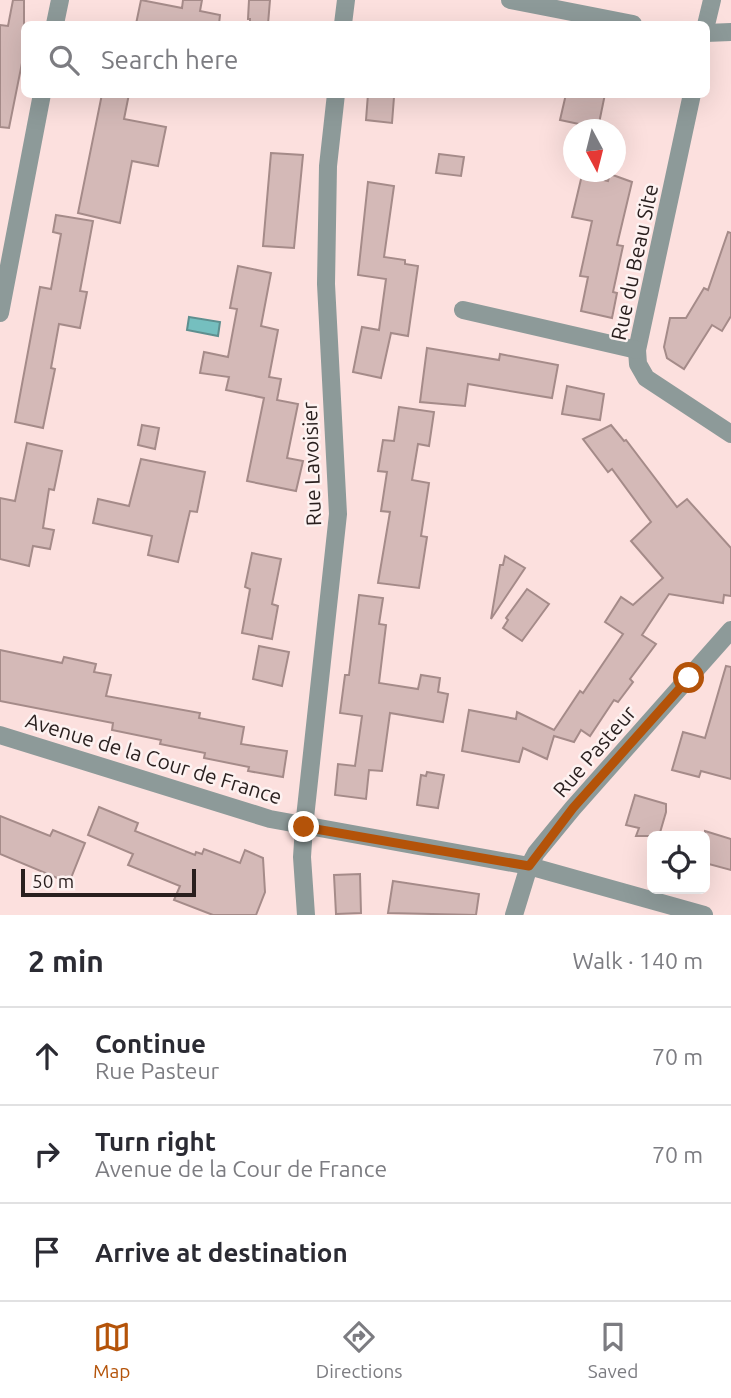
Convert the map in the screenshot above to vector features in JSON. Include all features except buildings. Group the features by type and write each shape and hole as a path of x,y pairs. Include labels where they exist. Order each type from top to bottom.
{"street":[{"path":"56,21 60,0"},
{"path":"343,21 346,0"},
{"path":"510,0 618,21"},
{"path":"707,21 712,0"},
{"path":"710,33 731,32"},
{"path":"0,313 41,98"},
{"name":"Rue Lavoisier","path":"306,915 302,857 304,827 338,514 326,284 328,166 336,98"},
{"name":"Rue du Beau Site","path":"691,98 637,350 638,364 646,378 731,434"},
{"path":"463,310 637,350"},
{"name":"Rue Pasteur","path":"513,915 529,866 573,808 731,630"},
{"name":"Avenue de la Cour de France","path":"0,735 270,819 529,866 704,915"}],"water":[{"path":"189,317 220,322 218,336 187,330"}],"route":[{"path":"304,827 529,866 536,853 573,808 689,678"}]}
